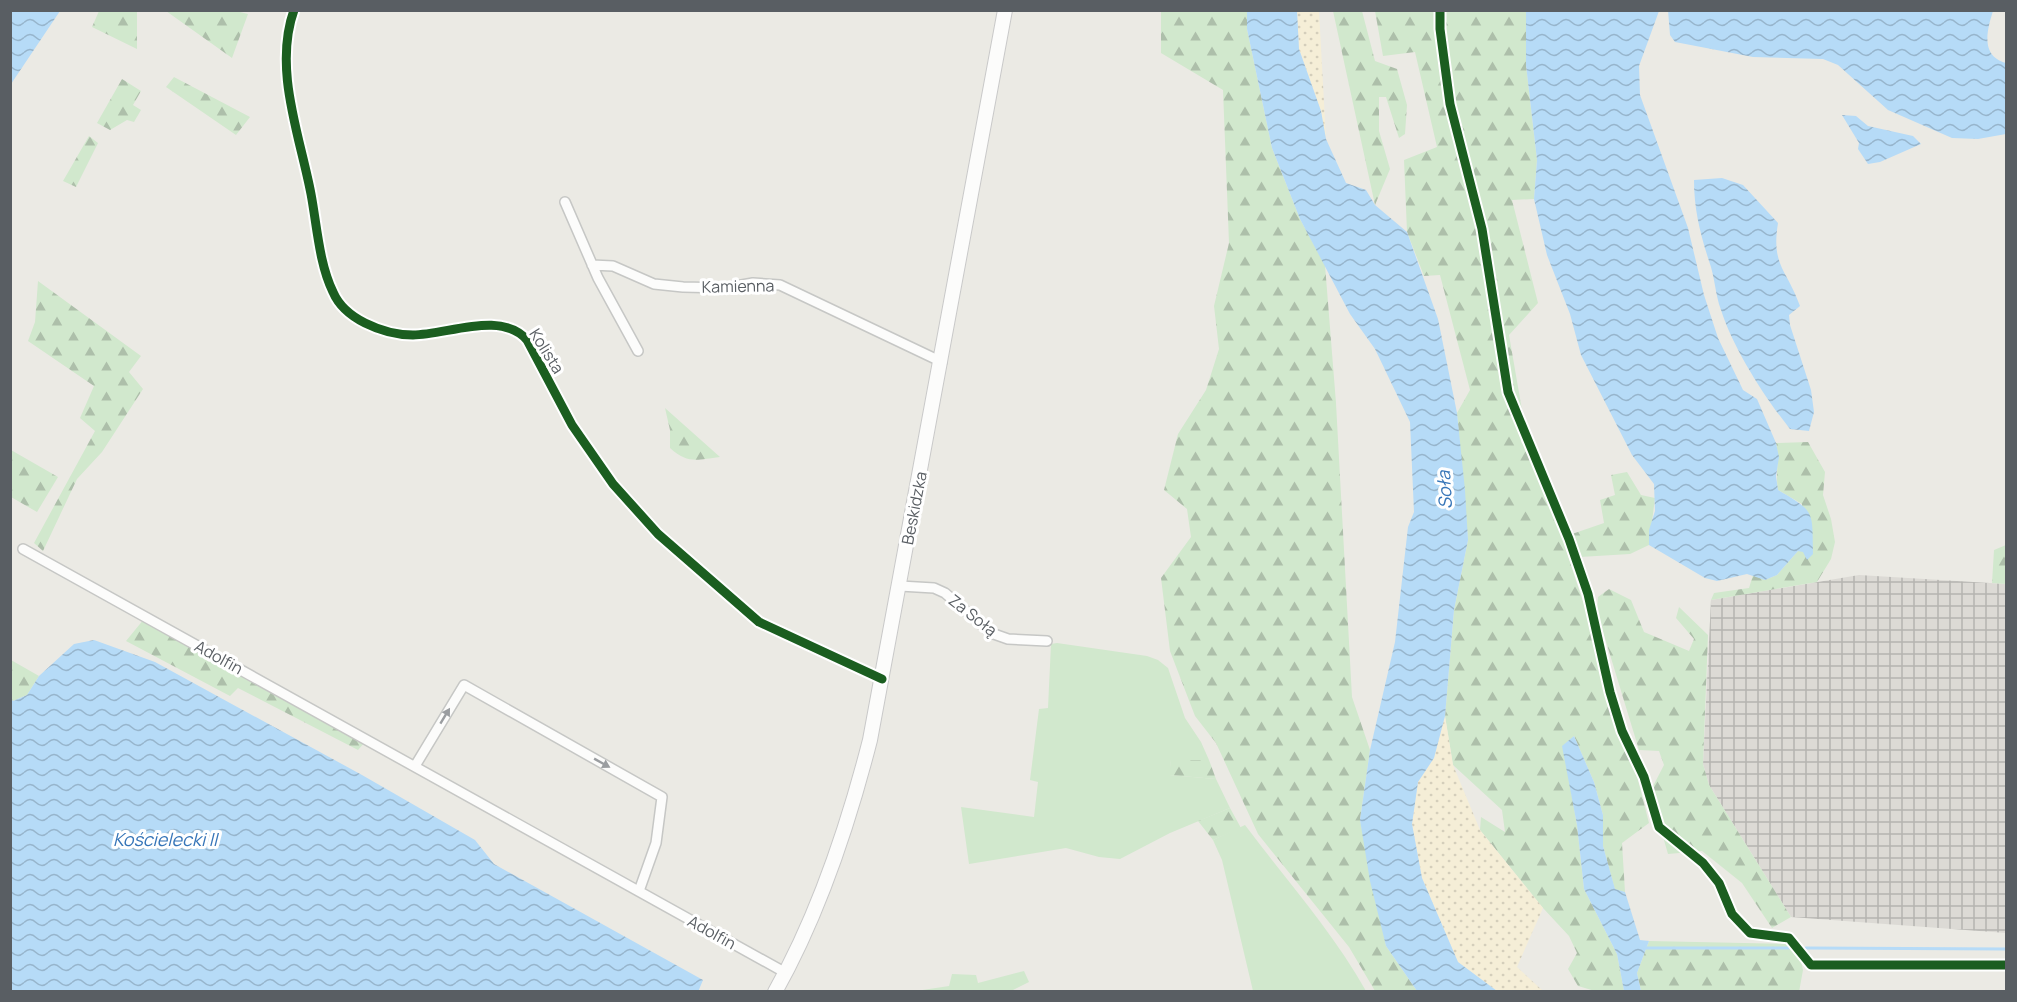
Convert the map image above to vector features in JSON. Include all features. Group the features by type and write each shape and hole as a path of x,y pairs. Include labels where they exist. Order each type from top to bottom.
{"main road":[{"name":"Beskidzka","path":"775,992 786,973 820,894 853,800 870,740 942,362 1005,10"}],"street":[{"name":"Kolista","path":"294,10 286,46 288,83 325,269 339,303 366,323 398,334 421,335 492,326 517,330 526,340 573,425 613,484 658,534 759,622 882,679"},
{"path":"565,202 592,265 638,351"},
{"name":"Kamienna","path":"592,265 614,267 654,284 682,287 724,288 753,283 780,285 942,362"},
{"name":"Adolfin","path":"23,549 786,973"},
{"name":"Za Sołą","path":"900,586 934,588 945,593 991,633 1008,639 1047,640"},
{"path":"414,766 464,685 662,797 656,843 639,891"}],"shaded area":[{"path":"1859,575 2006,584 2006,933 1791,917 1709,785 1703,764 1711,600"}],"green space":[{"path":"99,11 137,11 137,49 92,27"},
{"path":"166,11 236,11 248,14 232,58"},
{"path":"1161,11 1247,11 1247,29 1272,148 1300,219 1325,265 1336,403 1352,697 1370,750 1360,820 1386,946 1417,991 1375,991 1349,947 1258,834 1216,743 1195,716 1170,651 1161,578 1191,537 1187,509 1164,490 1178,434 1206,390 1219,349 1214,306 1229,243 1223,90 1161,53"},
{"path":"1333,11 1362,11 1375,61 1397,69 1407,105 1405,134 1399,138 1386,97 1379,97 1379,131 1390,169 1375,205"},
{"path":"1375,11 1526,11 1526,65 1537,160 1534,199 1512,200 1538,303 1509,335 1522,410 1521,442 1537,462 1625,729 1649,823 1622,843 1625,892 1615,890 1603,846 1603,815 1594,782 1574,736 1563,746 1577,825 1584,889 1617,954 1624,991 1595,991 1578,986 1568,969 1577,953 1569,936 1543,908 1480,830 1481,817 1505,832 1502,810 1453,765 1445,716 1454,610 1468,540 1457,413 1470,390 1440,275 1424,276 1407,232 1404,160 1437,147 1415,52 1383,56"},
{"path":"174,77 250,117 236,135 166,87"},
{"path":"122,79 141,91 133,105 141,110 134,122 127,120 110,130 97,123"},
{"path":"89,136 98,143 76,187 63,181"},
{"path":"38,281 141,356 129,372 143,389 102,452 77,479 43,551 34,543 95,431 80,418 94,386 28,341 35,322"},
{"path":"665,408 720,457 687,459 670,448 670,430"},
{"path":"1808,442 1825,472 1823,495 1831,519 1835,542 1831,559 1817,582 1711,600 1714,593 1749,588 1753,575 1765,580 1777,575 1798,551 1803,551 1802,504 1778,490 1776,443"},
{"path":"11,450 58,477 37,512 11,497"},
{"path":"1627,472 1641,495 1655,498 1649,545 1630,554 1580,557 1572,534 1604,523 1600,500 1615,495 1611,475"},
{"path":"2006,545 2006,584 1992,583 1994,550"},
{"path":"1609,589 1631,600 1644,632 1689,651 1694,639 1676,618 1679,607 1708,635 1703,764 1709,785 1791,917 1772,928 1742,883 1702,851 1668,854 1650,792 1664,765 1659,751 1639,750 1597,612 1598,597"},
{"path":"144,619 365,742 358,750 238,688 230,696 126,641"},
{"path":"1051,644 1147,656 1158,660 1168,668 1185,718 1201,742 1209,760 1171,760 1170,775 1216,779 1230,808 1170,833 1120,859 1099,857 1066,848 969,864 961,807 1034,817 1038,782 1030,780 1039,709 1048,708"},
{"path":"11,660 39,676 27,695 13,701 11,699"},
{"path":"1171,760 1209,760 1216,779 1169,775"},
{"path":"1230,808 1241,828 1213,840 1198,821"},
{"path":"1245,825 1324,927 1366,991 1253,991 1222,860 1213,840"},
{"path":"1649,941 1797,944 1803,970 1799,992 1641,991 1637,973"},
{"path":"1024,971 1029,982 1011,991 916,991 949,986 952,974 976,975 978,983"}],"sand":[{"path":"1297,11 1319,11 1326,139 1321,111 1299,49"},
{"path":"1445,716 1453,765 1480,830 1543,908 1517,967 1543,991 1497,991 1458,962 1422,878 1412,824 1418,782 1434,758"}],"water":[{"path":"1668,10 1993,11 1988,42 1992,55 2006,63 2006,134 1978,139 1952,138 1888,110 1838,65 1823,59 1753,57 1675,42 1670,35"},
{"path":"10,11 60,11 11,84"},
{"name":"Soła","path":"1247,11 1297,11 1299,49 1321,111 1326,139 1346,183 1366,190 1375,205 1407,232 1438,319 1457,413 1468,540 1454,610 1445,716 1434,758 1418,782 1412,824 1422,878 1458,962 1497,991 1417,991 1386,946 1370,881 1360,820 1370,750 1395,642 1408,527 1414,512 1410,422 1375,349 1350,314 1300,219 1272,148 1247,29"},
{"path":"1526,11 1659,11 1639,66 1640,95 1688,228 1704,295 1718,338 1743,390 1757,399 1776,443 1779,457 1776,476 1778,490 1806,509 1812,521 1813,554 1807,560 1803,552 1798,551 1777,575 1765,580 1747,574 1717,581 1705,578 1649,545 1649,530 1655,511 1654,484 1632,455 1581,355 1570,314 1547,255 1534,199 1537,160 1526,65"},
{"path":"1842,115 1856,116 1868,126 1913,136 1921,144 1880,162 1868,164 1858,149 1859,143"},
{"path":"1722,178 1743,185 1778,223 1776,237 1778,258 1800,306 1789,315 1790,325 1811,390 1814,412 1809,431 1790,429 1780,417 1760,388 1726,325 1698,221 1694,180"},
{"name":"Kościelecki II","path":"94,640 155,662 362,775 475,840 494,864 703,980 698,992 11,991 11,699 13,701 27,695 39,676 74,644"},
{"path":"1574,736 1594,782 1603,815 1603,846 1615,889 1625,892 1640,940 1649,941 1637,973 1641,991 1624,991 1617,954 1584,889 1577,825 1562,746"}],"waterway":[{"path":"1645,948 1790,948"},
{"path":"1806,948 2006,949"}],"cycle path":[{"path":"294,10 288,32 286,55 290,102 311,194 324,269 333,292 342,306 365,323 401,334 427,334 488,325 516,331 527,340 572,425 613,484 658,534 759,622 882,679"},
{"path":"1440,10 1440,29 1450,104 1482,229 1508,392 1569,539 1588,594 1610,692 1622,731 1644,777 1659,827 1703,863 1719,883 1732,914 1750,933 1789,938 1811,965 2006,965"}]}
